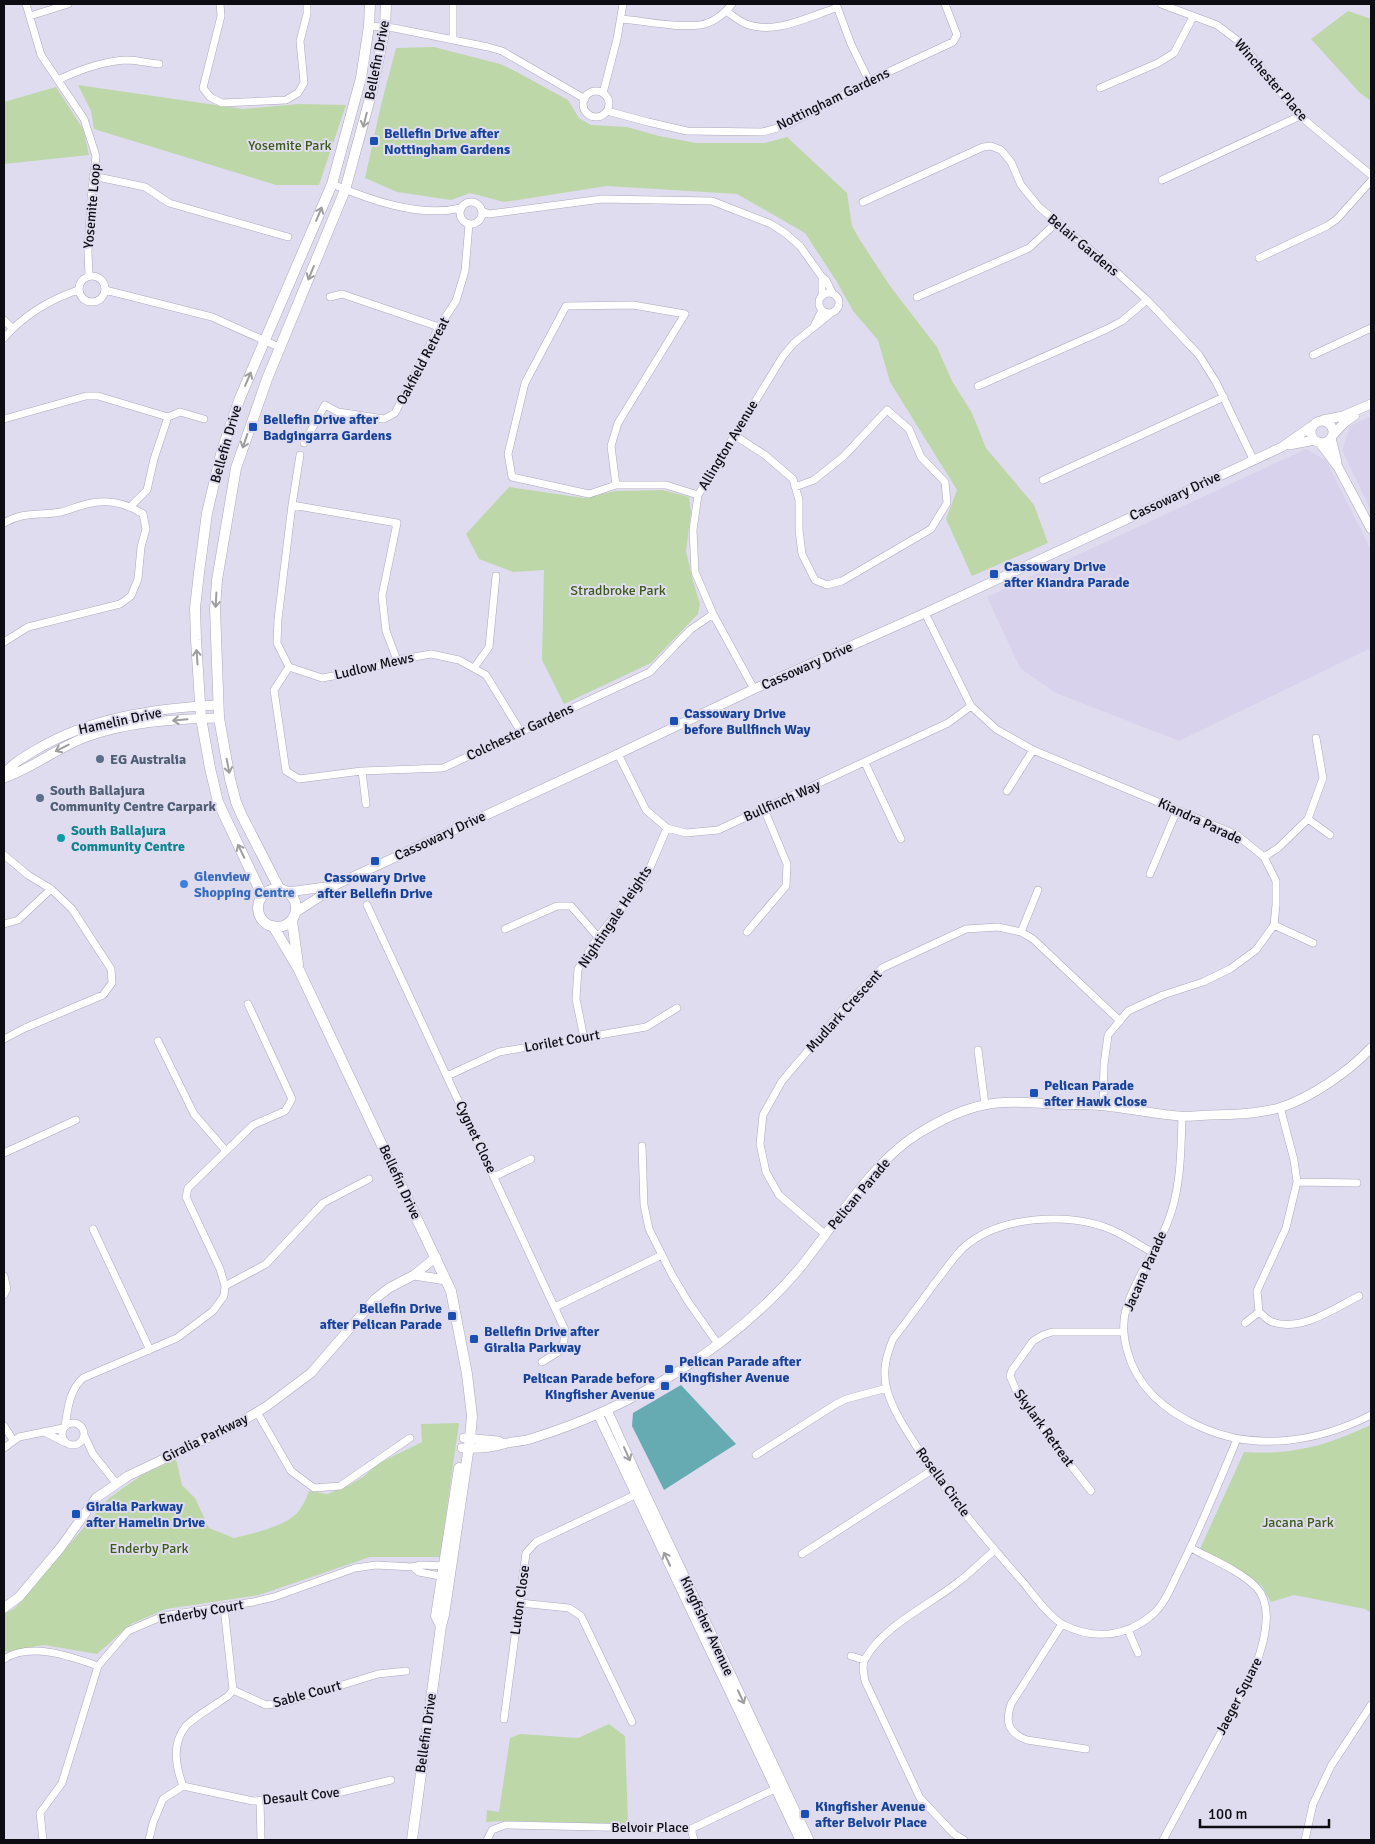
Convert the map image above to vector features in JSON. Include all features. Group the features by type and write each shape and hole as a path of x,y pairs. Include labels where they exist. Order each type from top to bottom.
{"main road":[{"name":"Bellefin Drive","path":"262,895 218,802 211,776 201,718 195,608 207,514 222,450 240,398 332,184 361,78 369,26 370,4"},
{"name":"Bellefin Drive","path":"284,890 236,802 219,718 215,617 216,580 236,468 267,379 345,190 372,92 385,28 386,4"},
{"path":"284,890 295,900 294,916 284,926 268,925 261,919 258,911 258,903 262,895 267,891 284,890"},
{"name":"Bellefin Drive","path":"294,916 299,970"},
{"name":"Bellefin Drive","path":"273,926 299,970 451,1290 468,1374 472,1416 447,1566 441,1626 412,1840"}],"street":[{"name":"Yosemite Loop","path":"26,4 41,55 84,119 96,156 88,251 90,276"},
{"path":"30,16 68,4"},
{"path":"220,4 221,16 203,88 210,97 222,103 286,100 298,93 304,83 300,41 308,4"},
{"path":"453,4 453,40"},
{"path":"603,93 611,67 623,4"},
{"path":"621,19 701,25 713,21 732,4"},
{"name":"Nottingham Gardens","path":"607,111 687,131 762,132 785,126 869,81 953,42 957,35 944,4"},
{"name":"Winchester Place","path":"1161,4 1217,25 1241,43 1300,116 1371,175"},
{"path":"726,11 745,24 763,29 781,26 836,6 869,81"},
{"path":"1100,88 1158,63 1174,53 1194,17"},
{"path":"369,26 488,47 510,55 584,99"},
{"path":"58,80 107,62 129,60 159,64"},
{"path":"592,92 603,93 609,101 607,111 598,117 592,116 584,109 584,99 592,92"},
{"path":"1162,180 1300,116"},
{"name":"Belair Gardens","path":"863,202 969,153 991,146 1001,150 1006,155 1030,198 1056,223 1111,267 1147,300 1199,355 1224,396 1253,459"},
{"path":"93,176 145,187 169,203 288,237"},
{"path":"1258,258 1332,223 1371,180"},
{"path":"332,184 356,195 403,208 448,211 461,208 463,205 471,202 478,204 482,211 489,214 602,199 712,201 771,224 800,246 838,298 839,305 836,311 830,314 822,310 819,301 822,296 822,277"},
{"path":"461,208 460,216 466,223 470,224 474,224 480,219 482,211"},
{"path":"917,296 1029,248 1056,223"},
{"name":"Oakfield Retreat","path":"304,443 325,405 338,412 384,419 395,413 439,327 456,301 465,271 470,224"},
{"path":"4,338 12,328 31,313 50,302 78,290 82,281 90,276 98,278 104,285 105,290 101,298 94,302 89,302 82,298 78,290"},
{"path":"105,290 212,317 281,348"},
{"path":"330,298 342,294 439,327"},
{"path":"822,296 834,294"},
{"path":"978,386 1107,329 1122,321 1147,300"},
{"path":"616,485 611,446 618,423 685,314 633,304 566,306 525,383 508,454 512,477 589,494 616,485 666,485 698,495"},
{"name":"Allington Avenue","path":"814,326 822,310"},
{"name":"Allington Avenue","path":"754,689 713,614 695,572 693,530 698,495 782,356 814,326 830,314"},
{"path":"4,320 12,328"},
{"path":"1313,355 1371,328"},
{"path":"4,419 86,396 98,396 168,417 180,412 204,419"},
{"path":"1043,480 1224,396"},
{"path":"1368,406 1343,416 1317,422 1312,426 1311,434 1338,467 1371,529"},
{"path":"1317,441 1325,442 1344,423 1368,406"},
{"path":"734,435 772,461 793,479 795,487 799,500 799,530 802,554 815,580 827,584 842,581 931,529 947,503 945,482 920,457 909,429 887,410 844,456 814,480 795,487"},
{"path":"131,506 147,490 154,459 168,417"},
{"path":"1323,420 1331,425 1333,430 1332,437 1338,467"},
{"name":"Cassowary Drive","path":"294,916 334,886 754,689 925,613 1282,447 1312,426"},
{"name":"Cassowary Drive","path":"1282,447 1317,441"},
{"path":"289,667 277,643 278,619 300,455"},
{"path":"4,523 26,514 61,512 89,503 109,502 131,506 143,514 146,529 141,547 138,579 131,596 120,604 28,627 4,642"},
{"path":"292,505 397,523 382,596 386,631 397,660"},
{"path":"474,668 488,647 496,576"},
{"name":"Kiandra Parade","path":"925,613 971,706 996,729 1033,750 1237,835 1264,857 1276,881 1274,925"},
{"name":"Colchester Gardens","path":"289,667 274,690 286,771 299,779 362,771 443,768 650,672 690,630 713,614"},
{"name":"Ludlow Mews","path":"289,667 322,678 431,654 459,660 486,675 521,732"},
{"name":"Hamelin Drive","path":"4,776 10,766 26,755 61,735 79,728 142,714 218,705"},
{"name":"Bullfinch Way","path":"667,828 686,833 718,830 948,723 971,706"},
{"name":"Hamelin Drive","path":"4,776 17,774 86,737 121,727 201,718 219,718"},
{"path":"1264,857 1278,848 1308,819 1323,778 1316,738"},
{"path":"1007,791 1033,750"},
{"path":"618,754 646,810 667,828"},
{"path":"865,763 901,839"},
{"path":"362,771 366,804"},
{"path":"748,932 786,886 787,864 764,809"},
{"path":"1150,874 1177,810"},
{"path":"1308,819 1330,835"},
{"name":"Nightingale Heights","path":"584,1038 576,999 578,969 598,937 646,877 667,828"},
{"path":"4,855 28,875 51,889 72,909 111,969 112,983 103,995 25,1028 4,1039"},
{"name":"Cassowary Drive","path":"284,890 301,891 334,886"},
{"path":"4,924 18,920 51,889"},
{"path":"1021,932 1038,890"},
{"name":"Cygnet Close","path":"367,905 565,1330 563,1349 542,1362"},
{"path":"505,929 557,906 571,906 598,937"},
{"path":"1103,1106 1104,1065 1108,1035 1128,1011 1163,995 1203,982 1230,969 1256,950 1274,925 1313,943"},
{"name":"Mudlark Crescent","path":"826,1235 779,1195 766,1172 760,1144 763,1115 782,1081 846,1006 882,968 966,929 998,927 1021,932 1033,939 1120,1021"},
{"path":"65,1443 61,1434 68,1406 73,1391 83,1378 177,1338 213,1311 224,1296 225,1286 220,1269 186,1198 188,1188 253,1125 285,1111 292,1099 248,1004"},
{"name":"Lorilet Court","path":"447,1076 499,1052 646,1027 677,1008"},
{"path":"158,1041 194,1114 226,1151"},
{"name":"Pelican Parade","path":"466,1443 498,1441 504,1444 527,1440 598,1414 678,1371 718,1344 744,1324 770,1300 798,1270 870,1178 895,1151 919,1133 942,1120 984,1105 1013,1103 1103,1106 1182,1116 1236,1115 1280,1108 1331,1082 1371,1048"},
{"path":"978,1050 984,1105"},
{"path":"1280,1108 1294,1160 1297,1182 1286,1228 1257,1291 1259,1312 1270,1321 1290,1325 1314,1319 1359,1296"},
{"name":"Jacana Parade","path":"1182,1116 1178,1183 1167,1224 1127,1307 1123,1332 1131,1364 1139,1380 1149,1393 1187,1421 1208,1430 1237,1438 1264,1441 1300,1439 1332,1432 1371,1416"},
{"path":"4,1153 76,1120"},
{"path":"642,1146 644,1205 649,1229 689,1303 718,1344"},
{"path":"494,1177 532,1159"},
{"path":"225,1286 266,1264 323,1203 369,1179"},
{"path":"1297,1182 1356,1183"},
{"name":"Rosella Circle","path":"1152,1252 1112,1230 1088,1222 1074,1220 1038,1220 1011,1223 986,1232 973,1240 954,1258 893,1339 885,1362 887,1388 892,1406 932,1470 995,1550 1047,1610 1062,1624 1083,1632 1098,1635 1128,1630 1154,1614 1169,1591 1191,1548 1237,1438"},
{"path":"93,1229 150,1350"},
{"path":"555,1307 662,1255"},
{"name":"Giralia Parkway","path":"4,1608 19,1597 61,1547 96,1498 128,1476 239,1423 294,1386 310,1372 375,1299 389,1288 414,1275 436,1257"},
{"path":"414,1275 446,1280"},
{"path":"4,1276 6,1289 4,1295"},
{"path":"1245,1323 1259,1312"},
{"name":"Skylark Retreat","path":"1091,1491 1051,1440 1016,1390 1010,1376 1012,1370 1033,1341 1043,1335 1052,1332 1123,1332"},
{"path":"756,1455 841,1401 887,1388"},
{"path":"68,1406 76,1423 82,1427 93,1454 116,1483"},
{"name":"Kingfisher Avenue","path":"607,1410 640,1493"},
{"path":"257,1412 291,1471 314,1488 340,1486 410,1438"},
{"name":"Kingfisher Avenue","path":"598,1414 640,1493 779,1788 800,1840"},
{"path":"4,1448 13,1440 26,1434 44,1432 64,1427 70,1423 76,1423"},
{"path":"4,1426 13,1440"},
{"path":"44,1432 71,1445 78,1444 84,1435"},
{"path":"78,1444 93,1454"},
{"path":"802,1554 932,1470"},
{"name":"Luton Close","path":"504,1719 526,1553 536,1542 640,1493"},
{"name":"Jaeger Square","path":"1163,1840 1252,1675 1262,1648 1266,1605 1257,1588 1236,1572 1191,1548"},
{"path":"964,1840 954,1834 920,1798 865,1681 864,1660 878,1642 909,1616 956,1584 995,1550"},
{"name":"Enderby Court","path":"43,1840 40,1812 62,1783 98,1666 128,1632 164,1616 274,1597 355,1568 376,1565 447,1566"},
{"name":"Enderby Court","path":"413,1567 419,1572 446,1577"},
{"path":"520,1603 569,1608 581,1616 632,1722"},
{"path":"149,1840 153,1823 163,1799 183,1786 177,1768 176,1745 186,1726 228,1696 233,1690 224,1607"},
{"path":"1062,1624 1011,1704 1008,1713 1009,1724 1012,1731 1018,1737 1027,1740 1086,1749"},
{"path":"1128,1630 1138,1653"},
{"path":"4,1659 20,1651 48,1653 70,1656 98,1666"},
{"path":"851,1656 864,1660"},
{"name":"Sable Court","path":"233,1690 266,1705 284,1703 378,1674 406,1672"},
{"path":"1305,1840 1313,1804 1330,1766 1371,1705"},
{"name":"Desault Cove","path":"183,1786 253,1801 329,1795 391,1780"},
{"name":"Kingfisher Avenue","path":"779,1788 809,1840"},
{"name":"Belvoir Place","path":"487,1840 492,1830 505,1825 691,1829 779,1788"},
{"path":"260,1800 261,1840"},
{"path":"691,1829 694,1840"}],"shaded area":[{"path":"1371,416 1371,511 1342,450 1350,426"},
{"path":"1306,449 1326,460 1371,550 1371,648 1179,741 1056,693 1020,668 987,597"},
{"path":"681,1385 736,1444 664,1490 632,1426 633,1413"}],"green space":[{"path":"1348,11 1371,19 1371,101 1360,93 1311,39"},
{"path":"434,47 500,64 513,70 568,100 579,118 591,125 627,127 659,136 696,143 765,143 787,137 847,193 852,226 860,240 890,286 937,347 952,381 972,413 986,448 1034,505 1048,543 972,576 946,519 957,490 890,382 878,340 853,311 837,282 805,233 737,194 607,186 504,202 470,193 451,200 397,192 365,178 396,48"},
{"name":"Yosemite Park","path":"78,85 243,109 299,104 346,105 319,185 276,185 94,129 91,111"},
{"path":"56,87 83,129 89,155 4,164 4,102"},
{"name":"Stradbroke Park","path":"509,487 584,498 615,491 663,490 689,497 691,512 686,551 700,604 698,614 651,663 564,704 542,660 544,570 513,572 479,559 466,534"},
{"name":"Enderby Park","path":"459,1423 440,1557 370,1557 259,1595 166,1609 131,1624 97,1654 44,1645 4,1652 4,1614 15,1608 109,1498 142,1475 176,1459 182,1485 195,1498 209,1528 234,1538 268,1529 284,1522 297,1513 309,1491 327,1494 348,1486 363,1477 379,1463 422,1442 421,1424"},
{"name":"Jacana Park","path":"1371,1425 1371,1613 1365,1609 1294,1595 1271,1602 1262,1586 1237,1568 1200,1549 1244,1452 1275,1452 1306,1448 1331,1441"},
{"path":"609,1724 625,1736 628,1824 486,1822 487,1810 499,1812 510,1738 520,1734 578,1738"}],"place":[{"name":"Bellefin Drive after Nottingham Gardens","path":"374,141"},
{"name":"Bellefin Drive after Badgingarra Gardens","path":"253,427"},
{"name":"Cassowary Drive after Kiandra Parade","path":"994,574"},
{"name":"Cassowary Drive before Bullfinch Way","path":"674,721"},
{"name":"EG Australia","path":"100,759"},
{"name":"South Ballajura Community Centre Carpark","path":"40,798"},
{"name":"South Ballajura Community Centre","path":"61,838"},
{"name":"Cassowary Drive after Bellefin Drive","path":"375,861"},
{"name":"Glenview Shopping Centre","path":"184,884"},
{"name":"Pelican Parade after Hawk Close","path":"1034,1093"},
{"name":"Bellefin Drive after Pelican Parade","path":"452,1316"},
{"name":"Bellefin Drive after Giralia Parkway","path":"474,1339"},
{"name":"Pelican Parade after Kingfisher Avenue","path":"669,1369"},
{"name":"Pelican Parade before Kingfisher Avenue","path":"665,1386"},
{"name":"Giralia Parkway after Hamelin Drive","path":"76,1514"},
{"name":"Kingfisher Avenue after Belvoir Place","path":"805,1814"}]}
